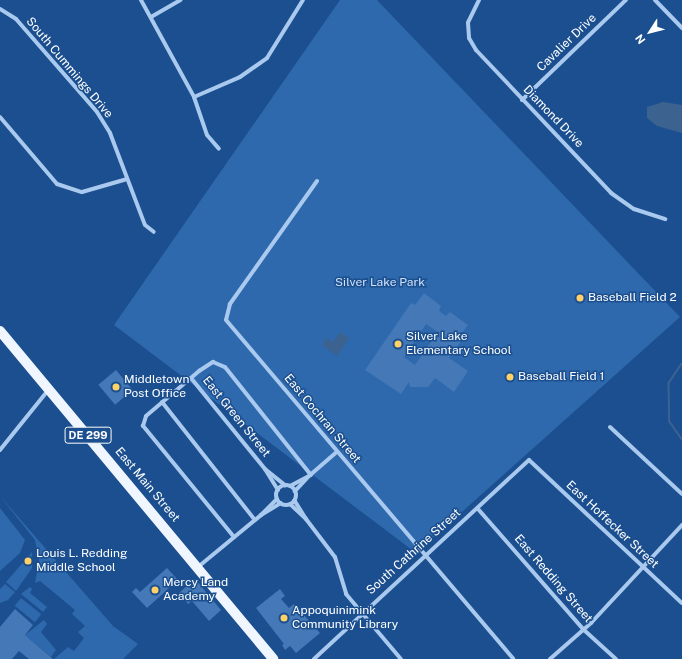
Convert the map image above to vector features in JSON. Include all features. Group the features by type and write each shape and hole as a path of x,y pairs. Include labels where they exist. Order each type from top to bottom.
{"main road":[{"name":"East Main Street","path":"0,331 198,567 273,659"}],"street":[{"path":"141,0 194,97 207,135 219,149"},
{"path":"150,17 181,0"},
{"path":"194,97 240,77 267,58 303,0"},
{"name":"Diamond Drive","path":"479,0 468,23 472,44 522,100 619,199 642,213 665,219"},
{"name":"Cavalier Drive","path":"522,100 626,0"},
{"path":"655,0 682,28"},
{"name":"South Cummings Drive","path":"0,9 16,19 97,112 110,133 145,225 154,232"},
{"path":"0,117 58,184 82,192 127,179"},
{"name":"East Cochran Street","path":"317,181 230,304 225,316 228,324 513,659"},
{"path":"234,538 143,426 146,416 162,402 213,362 225,367 310,475"},
{"name":"East Green Street","path":"191,378 265,469"},
{"path":"0,450 49,389"},
{"path":"162,402 255,520"},
{"path":"610,427 682,494"},
{"path":"290,486 310,475 337,452"},
{"name":"South Cathrine Street","path":"314,659 529,460"},
{"name":"East Hoffecker Street","path":"529,460 682,604"},
{"path":"265,469 295,491"},
{"path":"198,567 261,515 277,499 278,490 265,469"},
{"path":"292,502 295,491 310,479 310,475"},
{"path":"278,490 285,485"},
{"path":"277,499 281,503"},
{"path":"261,515 281,503 292,502"},
{"path":"292,502 332,552 342,588 401,659"},
{"name":"East Redding Street","path":"478,508 584,630 616,659"},
{"path":"550,659 584,630 682,525"}],"green space":[{"name":"Silver Lake Park","path":"340,0 377,0 680,317 416,553 114,325"},
{"path":"0,496 113,626 138,644 123,659 54,659 68,647 74,651 84,638 78,632 85,626 72,614 75,610 40,581 35,583 39,561 35,540"},
{"path":"0,508 25,540 20,553 0,571"},
{"path":"32,552 32,568 16,591 6,582"},
{"path":"5,584 15,592 8,600 0,603 0,589"},
{"path":"30,587 32,589 30,593 47,607 43,612 21,594"},
{"path":"21,598 41,614 35,622 15,606"},
{"path":"44,620 47,624 41,632 56,650 51,657 25,635"}],"shaded area":[{"path":"663,102 682,105 682,133 657,126 647,118 647,107"},
{"path":"340,332 349,338 337,356 322,345 327,338 333,342"}],"building":[{"name":"Silver Lake Elementary School","path":"424,293 441,306 439,311 446,316 450,312 468,325 459,337 462,340 449,358 468,371 454,392 435,378 428,387 410,387 409,382 401,394 365,370 411,303 415,305","holes":["426,324 438,332 415,365 404,357"]},
{"name":"Middletown Post Office","path":"116,370 133,390 115,405 98,385"},
{"name":"Mercy Land Academy","path":"167,568 178,580 147,608 132,592 136,588 140,592"},
{"path":"195,579 221,610 209,621 192,601 188,604 179,593"},
{"name":"Appoquinimink Community Library","path":"280,589 285,596 281,599 289,608 294,604 320,633 296,653 290,646 285,650 282,645 284,644 256,608"},
{"path":"15,609 33,625 25,635 53,659 29,659 19,651 12,659 0,659 0,627"}],"waterway":[{"path":"682,364 669,383 670,422 682,439"}],"place":[{"name":"Baseball Field 2","path":"580,298"},
{"name":"Silver Lake Elementary School","path":"398,344"},
{"name":"Baseball Field 1","path":"510,377"},
{"name":"Middletown Post Office","path":"116,387"},
{"name":"Louis L. Redding Middle School","path":"28,561"},
{"name":"Mercy Land Academy","path":"155,590"},
{"name":"Appoquinimink Community Library","path":"284,618"}]}
